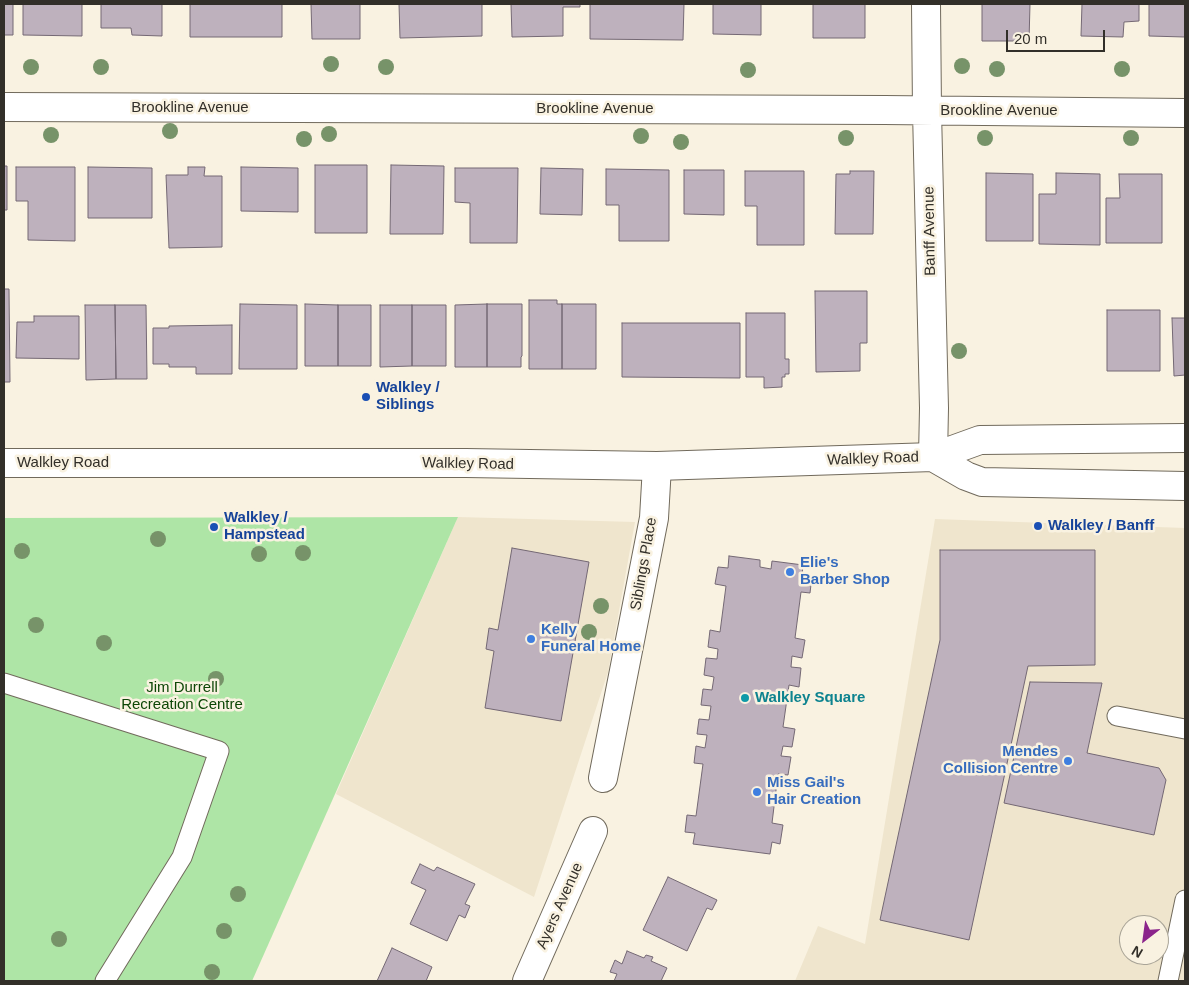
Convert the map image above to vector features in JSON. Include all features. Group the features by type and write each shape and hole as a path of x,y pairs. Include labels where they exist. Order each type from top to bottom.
{"street":[{"name":"Banff Avenue","path":"926,4 934,408 933,457"},
{"name":"Brookline Avenue","path":"4,107 1185,114"},
{"name":"Walkley Road","path":"4,463 466,463 657,466 933,457 980,440 1185,438"},
{"name":"Walkley Road","path":"933,457 966,476 982,482 1185,486"},
{"name":"Siblings Place","path":"603,778 654,518 657,466"},
{"name":"Ayers Avenue","path":"527,981 593,831"}],"lane":[{"path":"4,683 218,751 182,857 105,981"},
{"path":"1117,716 1185,729"},
{"path":"1168,981 1185,900"}],"shaded area":[{"path":"458,517 635,522 608,672 534,897 336,794"},
{"path":"935,519 1185,528 1185,981 795,981 818,926 865,944"}],"green space":[{"name":"Jim Durrell Recreation Centre","path":"458,517 252,981 4,981 4,518"}],"building":[{"path":"4,4 13,4 13,35 4,35"},
{"path":"23,4 82,4 82,36 23,35"},
{"path":"101,4 162,4 162,36 132,35 131,28 101,28"},
{"path":"190,4 282,4 282,37 190,37"},
{"path":"311,4 360,4 360,39 312,39"},
{"path":"399,4 482,4 482,36 400,38"},
{"path":"511,4 580,4 580,7 563,7 563,36 512,37"},
{"path":"590,4 684,4 683,40 590,39"},
{"path":"713,4 761,4 761,35 713,34"},
{"path":"813,4 865,4 865,38 813,38"},
{"path":"982,4 1030,4 1029,41 982,41"},
{"path":"1082,4 1139,4 1139,21 1124,22 1123,37 1081,36"},
{"path":"1149,4 1185,4 1185,37 1149,36"},
{"path":"315,165 367,165 367,233 315,233"},
{"path":"391,165 444,166 443,234 390,234"},
{"path":"4,166 7,166 7,210 4,210"},
{"path":"16,167 75,167 75,241 28,240 28,201 16,201"},
{"path":"88,167 152,168 152,218 88,218"},
{"path":"188,167 205,167 204,176 222,176 222,247 169,248 166,175 188,175"},
{"path":"241,167 298,168 298,212 241,211"},
{"path":"455,168 518,168 517,243 470,243 470,203 455,202"},
{"path":"541,168 583,169 582,215 540,214"},
{"path":"606,169 669,170 669,241 619,241 619,205 606,205"},
{"path":"684,170 724,170 724,215 684,214"},
{"path":"745,171 804,171 804,245 757,245 757,206 745,206"},
{"path":"850,171 874,171 873,234 835,234 836,174 850,174"},
{"path":"986,173 1033,174 1033,241 986,241"},
{"path":"1056,173 1100,174 1100,245 1039,244 1039,194 1056,194"},
{"path":"1119,174 1162,174 1162,243 1106,243 1106,198 1120,198"},
{"path":"4,289 9,289 10,382 4,382"},
{"path":"815,291 867,291 867,343 860,343 860,371 816,372"},
{"path":"529,300 557,300 557,304 562,304 562,369 529,369"},
{"path":"240,304 297,305 297,369 239,369"},
{"path":"305,304 338,305 338,366 305,366"},
{"path":"487,304 522,304 521,367 487,367"},
{"path":"487,304 487,367 455,367 455,305"},
{"path":"562,304 596,304 596,369 562,369"},
{"path":"85,305 115,305 116,379 86,380"},
{"path":"115,305 146,305 147,379 116,379"},
{"path":"338,305 371,305 371,366 338,366"},
{"path":"380,305 412,305 412,366 380,367"},
{"path":"412,305 446,305 446,366 412,366"},
{"path":"1107,310 1160,310 1160,371 1107,371"},
{"path":"746,313 785,313 785,359 789,359 789,374 785,374 785,377 782,377 782,387 764,388 764,377 746,377"},
{"path":"34,316 79,316 79,359 16,358 17,322 34,322"},
{"path":"1172,318 1185,318 1185,375 1174,376"},
{"path":"622,323 740,323 740,378 622,377"},
{"path":"232,325 232,374 196,374 196,367 169,367 169,364 153,364 153,328"},
{"name":"Kelly Funeral Home","path":"512,548 589,562 561,721 485,708 494,651 486,649 489,628 498,630"},
{"path":"940,550 1095,550 1095,665 1028,666 969,940 880,920 940,640"},
{"name":"Walkley Square","path":"729,556 760,560 760,567 771,569 772,561 803,565 802,575 812,576 810,593 801,592 795,638 805,640 802,658 792,656 791,667 801,668 799,687 789,685 783,727 795,729 792,747 783,746 781,756 791,757 788,775 778,774 772,823 783,825 780,844 772,842 770,854 693,844 695,833 685,832 687,815 696,816 703,764 694,763 696,746 705,748 707,735 697,734 699,719 709,720 711,706 701,705 703,689 712,690 714,677 704,675 706,658 717,659 718,649 708,647 710,630 720,632 726,586 715,584 718,567 728,568"},
{"name":"Mendes Collision Centre","path":"1030,682 1102,683 1087,753 1159,768 1166,780 1154,835 1004,803"},
{"path":"420,864 434,871 437,867 475,884 465,904 470,906 465,918 459,915 447,941 410,924 426,890 411,883"},
{"path":"668,877 717,900 712,910 707,908 687,951 643,930"},
{"path":"392,948 432,967 426,981 377,981"},
{"path":"627,951 644,958 646,955 653,957 651,961 667,968 661,981 614,981 617,974 610,972 615,960 622,964"}],"place":[{"name":"Walkley / Siblings","path":"366,397"},
{"name":"Walkley / Banff","path":"1038,526"},
{"name":"Walkley / Hampstead","path":"214,527"},
{"name":"Elie's Barber Shop","path":"790,572"},
{"name":"Kelly Funeral Home","path":"531,639"},
{"name":"Walkley Square","path":"745,698"},
{"name":"Mendes Collision Centre","path":"1068,761"},
{"name":"Miss Gail's Hair Creation","path":"757,792"}]}
